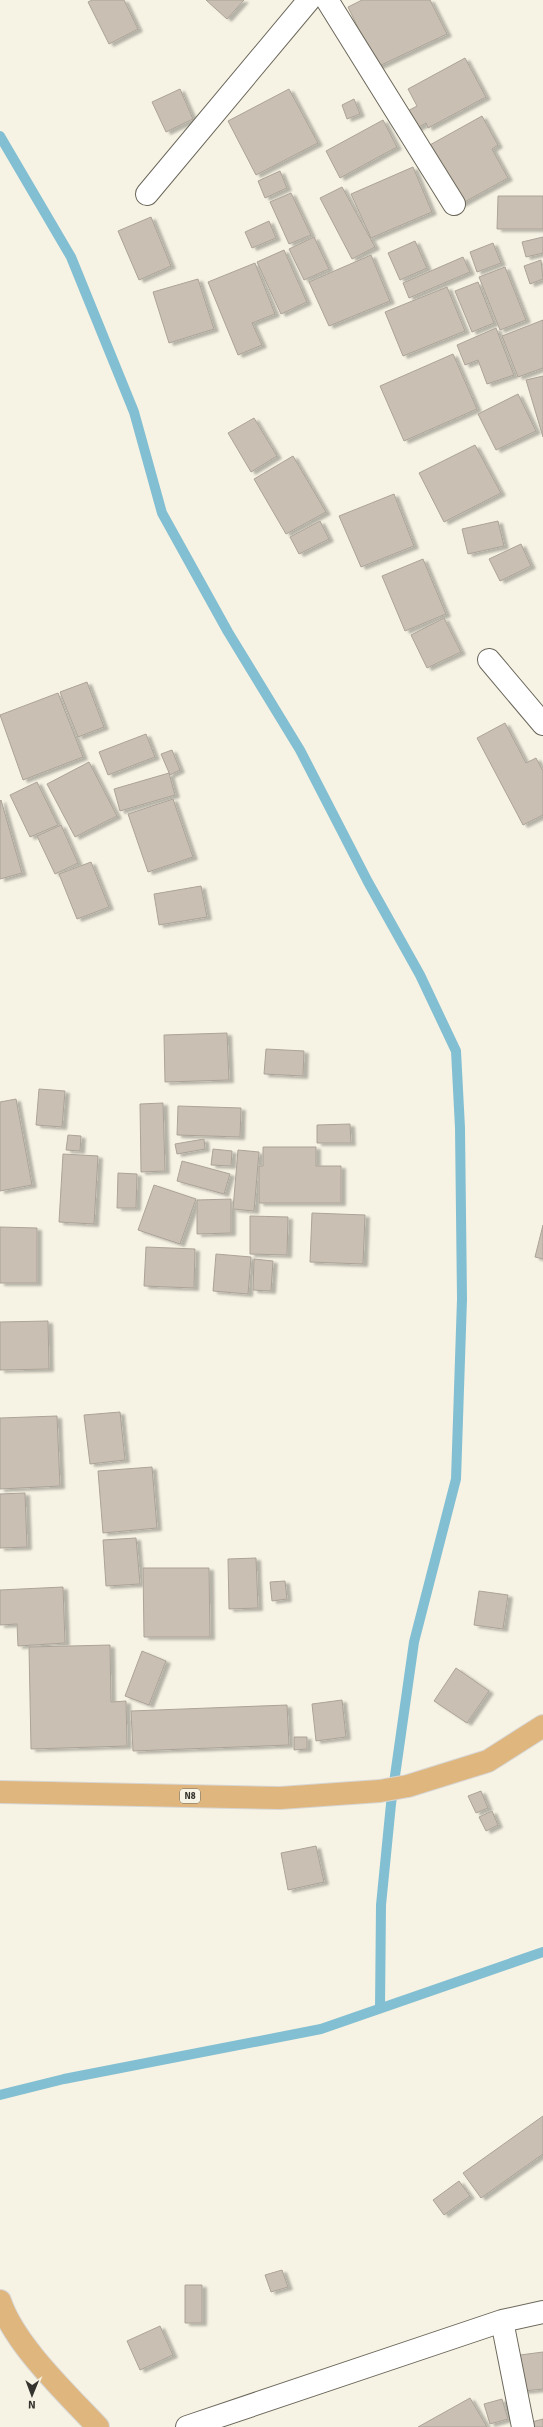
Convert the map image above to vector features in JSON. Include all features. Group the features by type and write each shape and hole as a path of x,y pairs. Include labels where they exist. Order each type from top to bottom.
{"main road":[{"name":"N8","path":"0,1792 280,1798 380,1791 408,1786 488,1760 543,1726"},
{"path":"1,2313 41,2366 98,2427"}],"street":[{"path":"147,194 310,0"},
{"path":"328,0 454,204"},
{"path":"489,660 543,724"},
{"path":"187,2427 502,2321 543,2312"},
{"path":"502,2321 523,2427"}],"building":[{"path":"92,0 124,0 138,29 109,44 88,2"},
{"path":"206,0 244,0 227,19"},
{"path":"362,0 430,0 447,34 377,67 348,7"},
{"path":"465,58 486,97 428,128 426,123 412,131 402,114 417,106 408,89"},
{"path":"180,89 193,119 166,132 152,102"},
{"path":"289,89 318,143 256,175 228,121"},
{"path":"354,99 360,114 347,119 342,105"},
{"path":"482,116 498,145 492,149 508,178 461,204 428,146"},
{"path":"383,120 397,147 340,178 326,151"},
{"path":"413,167 432,212 371,238 351,194"},
{"path":"280,171 287,188 265,198 258,181"},
{"path":"342,187 375,247 352,259 320,198"},
{"path":"291,193 311,235 289,244 270,202"},
{"path":"498,196 543,196 543,229 497,229"},
{"path":"151,217 171,266 139,280 118,231"},
{"path":"269,221 276,238 252,248 245,232"},
{"path":"314,237 329,269 304,280 289,249"},
{"path":"543,237 543,253 526,257 522,242"},
{"path":"415,241 427,268 400,280 388,253"},
{"path":"493,243 501,263 477,272 470,252"},
{"path":"284,250 307,302 281,314 257,262"},
{"path":"371,255 390,301 329,326 309,282"},
{"path":"463,257 470,272 409,298 403,283"},
{"path":"541,260 543,279 530,284 524,266"},
{"path":"255,263 275,314 252,323 262,345 238,355 208,282"},
{"path":"505,267 526,320 500,330 479,277"},
{"path":"198,279 214,329 169,343 153,292"},
{"path":"478,282 494,323 472,332 455,291"},
{"path":"447,287 465,331 403,356 385,312"},
{"path":"543,320 543,368 518,377 502,336"},
{"path":"496,328 514,375 487,384 478,360 465,365 457,345"},
{"path":"453,354 477,409 404,441 380,386"},
{"path":"543,376 543,437 526,380"},
{"path":"518,394 536,431 496,450 478,414"},
{"path":"254,418 277,456 251,472 228,433"},
{"path":"475,445 501,493 444,522 419,473"},
{"path":"293,456 326,512 286,534 254,479"},
{"path":"394,494 414,546 361,567 339,516"},
{"path":"320,521 329,539 299,554 290,537"},
{"path":"498,521 504,546 468,554 462,529"},
{"path":"521,544 531,566 500,581 489,559"},
{"path":"423,559 446,614 405,631 382,576"},
{"path":"444,618 461,652 427,668 411,635"},
{"path":"87,682 104,727 78,737 60,692"},
{"path":"58,693 83,757 23,780 0,715"},
{"path":"505,723 526,763 536,758 543,771 543,815 523,825 477,738"},
{"path":"146,734 155,757 108,775 99,752"},
{"path":"172,750 180,770 170,775 161,754"},
{"path":"89,762 117,816 75,837 47,784"},
{"path":"169,773 175,795 120,811 114,789"},
{"path":"37,782 58,825 30,837 10,795"},
{"path":"173,799 193,857 148,872 128,814"},
{"path":"1,800 22,873 0,879 0,801"},
{"path":"61,825 78,863 55,874 37,836"},
{"path":"91,862 109,907 77,919 59,874"},
{"path":"201,886 207,917 159,925 154,894"},
{"path":"227,1033 229,1080 165,1082 164,1035"},
{"path":"266,1049 304,1051 303,1076 264,1074"},
{"path":"39,1089 65,1091 62,1127 36,1125"},
{"path":"16,1099 32,1185 0,1191 0,1102"},
{"path":"163,1103 165,1171 141,1172 140,1104"},
{"path":"178,1106 241,1108 240,1137 177,1135"},
{"path":"350,1124 351,1143 317,1143 317,1125"},
{"path":"68,1135 81,1136 80,1151 66,1150"},
{"path":"204,1139 205,1149 177,1154 175,1144"},
{"path":"263,1147 316,1147 316,1166 341,1166 341,1203 259,1203 259,1166 263,1166"},
{"path":"213,1149 232,1151 231,1166 211,1165"},
{"path":"238,1150 259,1152 254,1211 233,1209"},
{"path":"63,1154 98,1156 94,1224 59,1222"},
{"path":"182,1161 230,1174 224,1194 177,1181"},
{"path":"118,1173 137,1174 136,1208 117,1208"},
{"path":"154,1185 196,1199 180,1244 138,1230"},
{"path":"231,1199 231,1233 197,1234 197,1200"},
{"path":"312,1213 365,1215 363,1264 310,1262"},
{"path":"250,1216 288,1217 287,1255 250,1254"},
{"path":"543,1225 543,1259 535,1257"},
{"path":"0,1227 37,1228 37,1283 0,1283"},
{"path":"146,1247 195,1249 194,1288 144,1286"},
{"path":"216,1254 251,1257 248,1294 213,1291"},
{"path":"254,1259 273,1261 271,1291 253,1290"},
{"path":"48,1321 49,1369 0,1370 0,1322"},
{"path":"120,1412 125,1460 90,1464 84,1415"},
{"path":"57,1416 60,1486 0,1489 0,1418"},
{"path":"152,1467 157,1528 103,1533 98,1471"},
{"path":"25,1493 27,1547 0,1548 0,1494"},
{"path":"136,1538 140,1584 106,1586 103,1540"},
{"path":"256,1558 258,1608 229,1609 228,1559"},
{"path":"143,1568 209,1568 210,1637 144,1637"},
{"path":"285,1581 287,1599 272,1601 270,1582"},
{"path":"63,1587 65,1643 18,1646 17,1624 0,1625 0,1590"},
{"path":"479,1591 508,1595 503,1629 474,1625"},
{"path":"110,1645 111,1702 126,1701 127,1746 31,1749 29,1647"},
{"path":"142,1651 166,1661 149,1705 125,1696"},
{"path":"456,1668 489,1691 467,1723 434,1701"},
{"path":"342,1700 346,1737 316,1741 312,1704"},
{"path":"287,1705 289,1745 133,1751 131,1711"},
{"path":"294,1737 307,1737 307,1749 294,1750"},
{"path":"481,1791 488,1808 476,1813 468,1796"},
{"path":"492,1811 498,1825 486,1831 479,1817"},
{"path":"316,1846 324,1882 288,1890 281,1853"},
{"path":"543,2116 543,2154 481,2198 463,2173"},
{"path":"459,2181 470,2196 444,2215 433,2200"},
{"path":"282,2270 288,2287 271,2292 265,2275"},
{"path":"185,2285 202,2285 202,2323 185,2323"},
{"path":"160,2326 173,2355 140,2370 127,2341"},
{"path":"543,2352 543,2389 523,2391 520,2355"},
{"path":"470,2398 487,2427 418,2427"},
{"path":"502,2399 508,2419 490,2424 484,2404"},
{"path":"543,2419 543,2427 525,2427 524,2424"}],"waterway":[{"path":"0,136 71,257 134,412 162,513 228,632 300,750 368,882 420,975 456,1051 460,1128 462,1299 456,1479 414,1642 391,1804 381,1905 380,2008"},
{"path":"0,2095 64,2079 321,2029 543,1952"}]}
